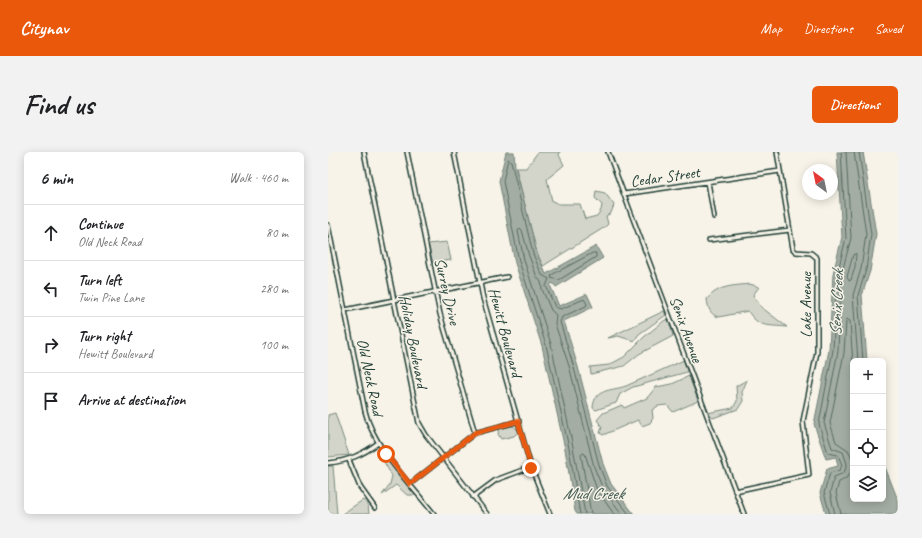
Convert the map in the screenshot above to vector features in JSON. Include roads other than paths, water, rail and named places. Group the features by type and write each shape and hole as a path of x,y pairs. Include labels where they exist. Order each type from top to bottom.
{"street":[{"name":"Holiday Boulevard","path":"364,152 419,423 487,514"},
{"name":"Surrey Drive","path":"407,152 435,292 475,433"},
{"name":"Hewitt Boulevard","path":"454,152 480,283 531,468 550,514"},
{"name":"Senix Avenue","path":"608,152 744,514"},
{"name":"Lake Avenue","path":"735,491 809,475 803,421 817,352 817,258 811,253 796,252 794,249 778,152"},
{"name":"Cedar Street","path":"624,194 780,171"},
{"path":"708,182 714,217"},
{"name":"Old Neck Road","path":"328,225 367,418 378,443 434,514"},
{"path":"709,240 790,230"},
{"path":"346,310 480,283 507,276"},
{"path":"410,484 475,433 518,421"},
{"path":"328,463 350,460 364,453 378,443"},
{"path":"350,460 360,487 375,508"},
{"path":"473,497 496,480 531,468"}],"water":[{"name":"Mud Creek","path":"506,152 514,152 515,166 537,253 546,274 596,246 603,258 556,287 553,283 550,285 559,306 587,294 593,307 564,321 578,367 603,464 611,484 634,514 577,514 575,511 565,449 542,346 515,263 499,181"},
{"name":"Senix Creek","path":"837,152 863,152 876,234 870,271 862,295 867,358 850,358 850,502 886,502 886,470 898,500 898,514 826,514 820,493 827,469 838,466 836,457 826,459 814,424 829,350 833,274 842,237"}]}
